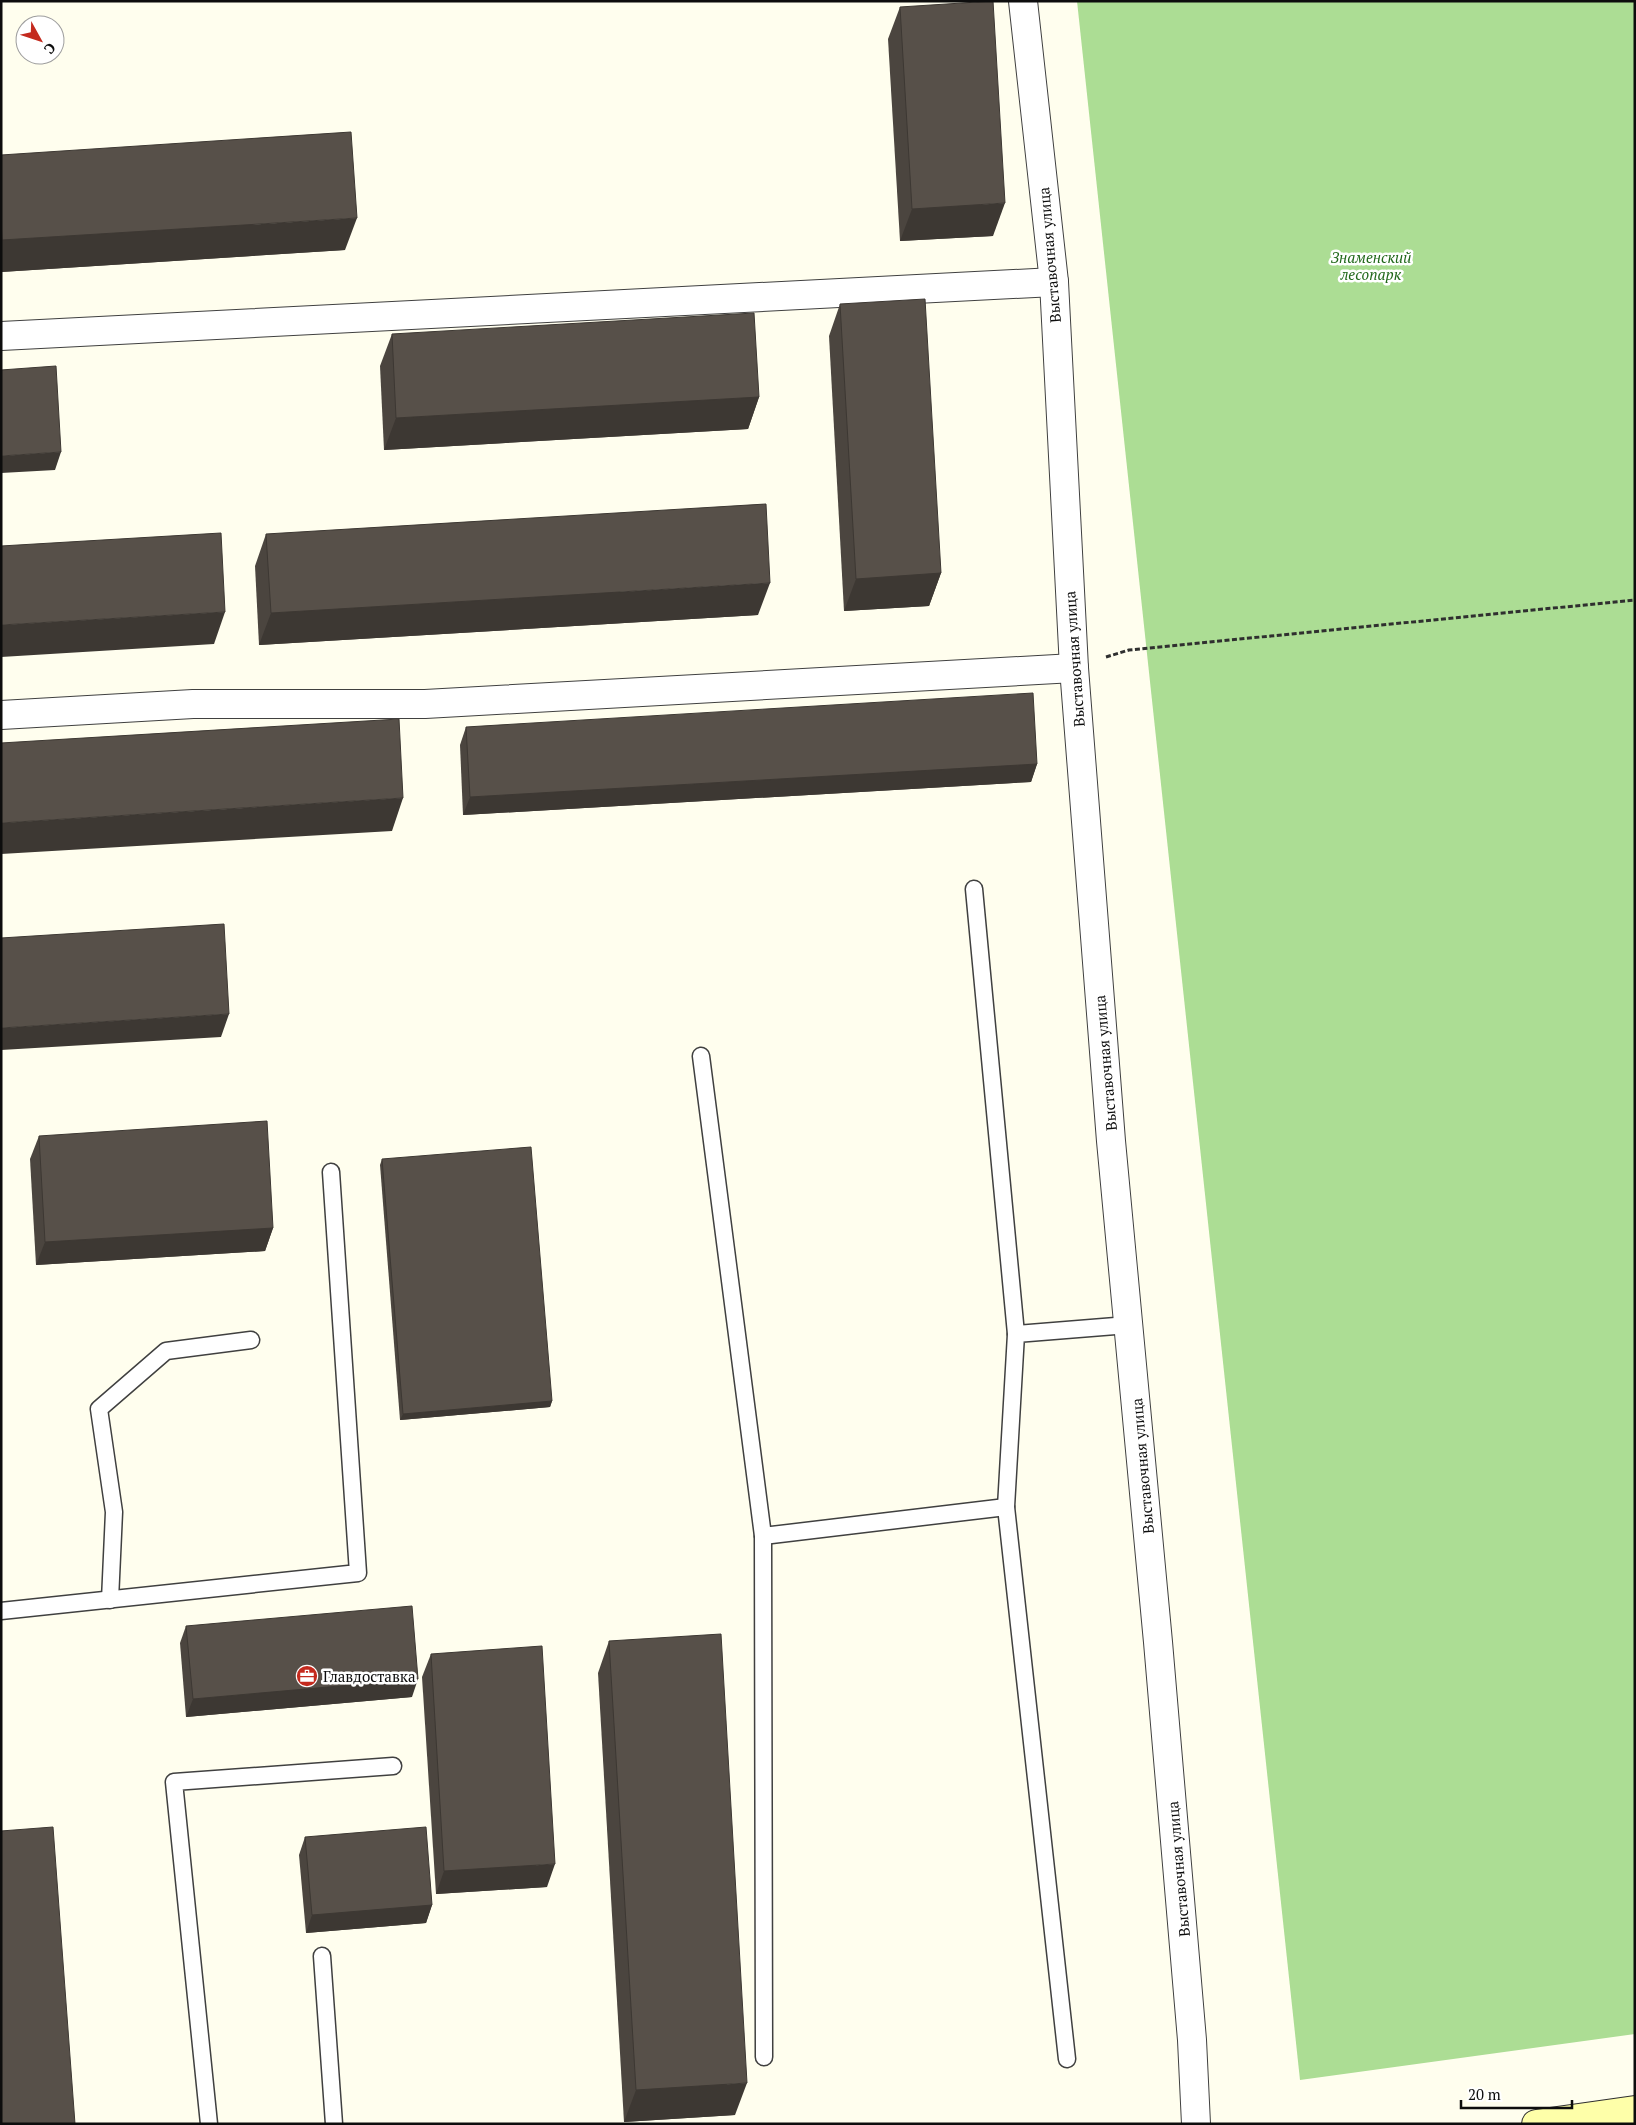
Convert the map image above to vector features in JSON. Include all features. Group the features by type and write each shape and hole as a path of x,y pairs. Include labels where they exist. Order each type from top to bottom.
{"main road":[{"path":"1536,2124 1635,2110"}],"street":[{"name":"Выставочная улица","path":"1023,1 1054,282 1074,668 1111,1141 1158,1642 1192,2040 1196,2124"},
{"path":"1,336 1054,282"},
{"path":"1,715 193,704 425,704 1074,668"}],"lane":[{"path":"974,889 1016,1334 1006,1507 1067,2059"},
{"path":"701,1056 763,1536 764,2058"},
{"path":"1,1611 358,1573 331,1172"},
{"path":"1016,1334 1128,1324"},
{"path":"110,1600 114,1512 99,1409 166,1351 250,1340"},
{"path":"763,1536 1006,1507"},
{"path":"209,2124 174,1782 393,1766"},
{"path":"322,1956 334,2124"}],"path":[{"path":"1074,668 1129,650 1635,600"}],"green space":[{"name":"Знаменский лесопарк","path":"1077,1 1635,1 1635,2034 1300,2080"}],"building":[{"path":"993,1 1005,203 912,209 900,7"},
{"path":"351,132 357,218 2,240 1,155"},
{"path":"925,299 941,573 856,579 840,304"},
{"path":"754,313 759,397 396,418 392,334"},
{"path":"56,366 61,452 1,456 1,370"},
{"path":"766,504 770,583 271,613 266,534"},
{"path":"221,533 225,612 1,625 1,546"},
{"path":"1033,693 1037,764 470,797 466,727"},
{"path":"399,719 403,798 1,823 1,743"},
{"path":"224,924 229,1014 1,1028 1,938"},
{"path":"267,1121 273,1228 45,1242 39,1136"},
{"path":"531,1147 552,1401 403,1414 382,1159"},
{"path":"412,1606 418,1679 193,1699 186,1626"},
{"path":"721,1634 747,2083 636,2090 609,1641"},
{"path":"542,1646 555,1864 444,1871 431,1654"},
{"path":"53,1827 75,2124 1,2124 1,1831"},
{"path":"426,1827 432,1905 312,1915 305,1837"}],"place":[{"name":"Главдоставка","path":"307,1676"}]}
